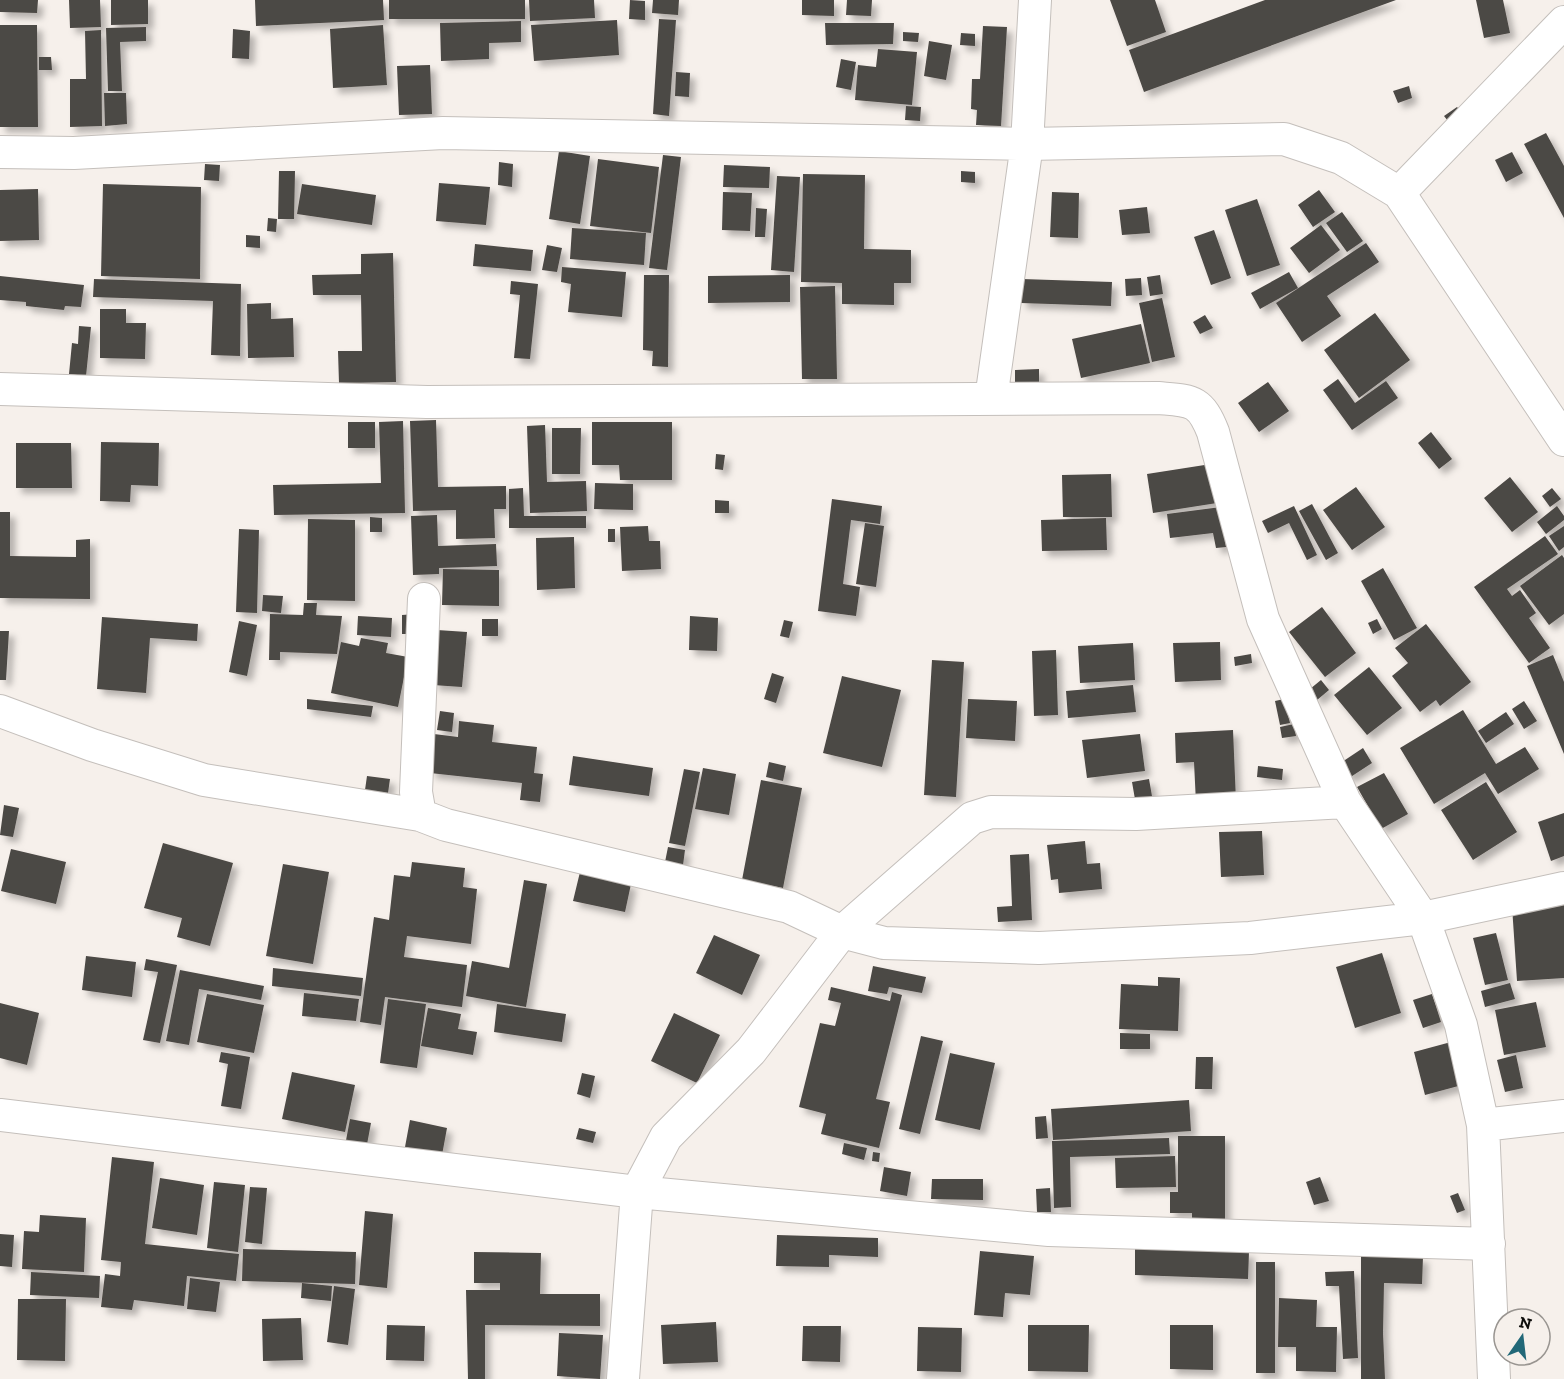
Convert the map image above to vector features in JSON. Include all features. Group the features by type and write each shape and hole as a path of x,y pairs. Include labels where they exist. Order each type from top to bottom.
{"street":[{"path":"991,399 1027,144 1035,0"},
{"path":"1399,193 1564,22"},
{"path":"0,152 74,153 443,132 1027,144 1284,140 1341,158 1399,193 1564,440"},
{"path":"0,389 427,402 1158,398 1188,400 1205,412 1213,432 1263,619 1345,802 1423,918 1461,1025 1483,1125 1494,1379"},
{"path":"420,815 416,792 424,599"},
{"path":"0,711 92,745 204,780 420,815 446,825 789,907 842,932 884,943 1039,948 1250,938 1423,918 1564,888"},
{"path":"623,1379 637,1192 666,1137 751,1051 842,932 972,818 991,812 1136,814 1345,802"},
{"path":"0,1115 637,1192 1049,1230 1489,1244"},
{"path":"1483,1125 1564,1116"}],"building":[{"path":"0,0 38,0 37,13 0,12"},
{"path":"69,0 100,0 101,27 70,28"},
{"path":"111,0 148,0 148,24 111,25"},
{"path":"255,0 383,0 384,20 256,26"},
{"path":"389,0 525,0 525,19 389,19"},
{"path":"529,0 594,0 595,18 530,21"},
{"path":"630,0 645,1 645,20 629,19"},
{"path":"653,0 679,0 678,15 652,13"},
{"path":"802,0 834,0 834,16 802,15"},
{"path":"847,0 872,0 871,16 846,15"},
{"path":"1110,0 1155,0 1166,32 1127,46"},
{"path":"1265,0 1396,0 1144,92 1129,50"},
{"path":"1476,0 1503,0 1510,33 1484,38"},
{"path":"659,19 676,20 669,116 653,114"},
{"path":"617,20 619,55 534,61 531,25"},
{"path":"521,21 521,42 489,43 489,59 441,61 440,23"},
{"path":"825,23 894,23 893,44 826,45"},
{"path":"0,25 37,25 38,127 0,127"},
{"path":"383,25 387,85 333,88 330,29"},
{"path":"983,26 1007,27 1001,126 976,125 977,110 971,109 972,79 980,79"},
{"path":"146,27 146,41 120,42 122,91 108,91 106,28"},
{"path":"233,29 250,31 249,59 232,58"},
{"path":"101,30 102,126 70,127 70,79 86,79 85,31"},
{"path":"903,32 919,33 918,42 903,41"},
{"path":"961,33 975,34 975,46 960,45"},
{"path":"929,41 952,45 946,80 924,76"},
{"path":"878,49 917,52 912,105 855,100 858,65 876,67"},
{"path":"39,57 51,57 52,70 39,70"},
{"path":"841,59 856,62 851,90 836,87"},
{"path":"430,65 432,114 399,115 397,66"},
{"path":"676,72 690,73 689,97 675,96"},
{"path":"1409,86 1412,98 1398,103 1393,91"},
{"path":"104,93 126,93 127,124 105,126"},
{"path":"906,106 921,107 920,121 905,120"},
{"path":"1457,107 1465,116 1452,126 1444,116"},
{"path":"1546,133 1564,166 1564,218 1524,144"},
{"path":"559,151 590,156 580,224 549,219"},
{"path":"1512,152 1523,173 1506,182 1495,160"},
{"path":"663,155 681,157 667,270 649,268"},
{"path":"598,159 659,167 651,233 590,226"},
{"path":"499,162 513,164 512,187 498,185"},
{"path":"205,164 220,165 219,181 204,180"},
{"path":"724,165 770,167 769,188 723,187"},
{"path":"279,171 295,171 294,219 278,219"},
{"path":"961,171 975,172 975,183 961,182"},
{"path":"803,174 865,175 864,249 911,250 911,283 894,283 894,305 842,304 842,283 801,282"},
{"path":"777,176 800,177 794,272 771,270"},
{"path":"439,183 490,187 486,225 436,221"},
{"path":"103,184 201,187 200,279 101,276"},
{"path":"302,184 376,195 372,225 297,214"},
{"path":"38,189 39,240 0,241 0,190"},
{"path":"1319,190 1335,212 1313,227 1298,205"},
{"path":"723,192 752,193 750,231 722,230"},
{"path":"1052,192 1079,193 1078,238 1050,237"},
{"path":"1257,199 1280,265 1247,276 1225,210"},
{"path":"1147,207 1150,233 1122,235 1119,210"},
{"path":"756,208 767,209 765,237 755,237"},
{"path":"1342,212 1363,241 1347,252 1326,223"},
{"path":"268,218 277,219 276,232 267,231"},
{"path":"1321,225 1340,250 1309,273 1290,248"},
{"path":"572,228 646,233 644,265 570,259"},
{"path":"1214,230 1231,278 1211,285 1194,237"},
{"path":"246,235 260,236 260,248 246,247"},
{"path":"1366,243 1379,262 1327,296 1341,316 1302,342 1276,303"},
{"path":"475,244 533,250 531,271 473,266"},
{"path":"547,245 562,248 557,272 542,270"},
{"path":"393,253 396,382 339,383 338,351 362,351 361,295 313,295 312,275 361,274 361,254"},
{"path":"562,267 626,272 622,317 568,312 571,284 561,282"},
{"path":"1289,272 1298,288 1260,309 1251,293"},
{"path":"644,275 669,275 668,367 652,366 653,351 643,350"},
{"path":"790,275 790,302 708,303 708,276"},
{"path":"1160,275 1163,294 1150,296 1147,277"},
{"path":"0,276 84,285 81,307 65,306 64,310 26,306 26,302 0,300"},
{"path":"1141,278 1142,295 1126,296 1125,279"},
{"path":"94,279 241,284 240,356 211,355 213,301 93,297"},
{"path":"1022,279 1112,282 1111,306 1021,303"},
{"path":"511,281 538,284 530,359 514,358 520,295 510,294"},
{"path":"835,286 837,379 802,379 800,287"},
{"path":"1162,298 1175,357 1152,362 1139,303"},
{"path":"271,303 271,319 293,318 294,357 248,358 247,304"},
{"path":"100,309 126,309 126,323 146,323 145,359 100,358"},
{"path":"1375,313 1410,360 1359,398 1324,350"},
{"path":"1205,315 1213,328 1200,334 1193,322"},
{"path":"1141,324 1150,363 1081,378 1072,339"},
{"path":"79,326 91,327 86,376 69,374 72,343 78,344"},
{"path":"1039,369 1039,384 1015,385 1015,370"},
{"path":"1338,379 1355,403 1386,381 1398,398 1352,430 1323,390"},
{"path":"1268,382 1289,411 1259,432 1238,403"},
{"path":"436,420 438,487 506,486 506,509 494,509 495,538 456,539 456,510 413,511 410,421"},
{"path":"403,421 405,513 274,515 273,485 381,483 379,422"},
{"path":"348,422 375,422 375,448 348,448"},
{"path":"592,422 672,422 672,480 620,480 619,465 592,465"},
{"path":"545,425 547,482 586,481 587,511 530,513 527,426"},
{"path":"552,428 581,428 580,474 552,474"},
{"path":"1431,432 1452,459 1439,469 1418,443"},
{"path":"101,442 159,443 158,486 131,485 130,502 100,501"},
{"path":"16,443 71,443 72,488 16,488"},
{"path":"716,454 725,455 723,470 715,469"},
{"path":"1211,464 1217,503 1153,513 1147,474"},
{"path":"1111,474 1112,517 1063,517 1062,475"},
{"path":"1510,477 1538,512 1512,532 1484,498"},
{"path":"595,483 633,484 633,510 594,509"},
{"path":"1356,487 1385,527 1352,550 1323,510"},
{"path":"523,488 524,516 586,516 586,528 509,528 509,489"},
{"path":"1552,488 1561,499 1550,507 1542,496"},
{"path":"832,499 882,506 880,524 851,520 843,584 860,587 856,616 818,611"},
{"path":"715,500 729,501 729,513 715,513"},
{"path":"1312,504 1338,553 1326,560 1299,511"},
{"path":"1294,506 1317,555 1307,560 1289,523 1268,533 1262,521"},
{"path":"1557,506 1564,520 1546,534 1537,522"},
{"path":"1221,507 1226,547 1216,548 1213,533 1170,538 1167,514"},
{"path":"0,512 10,512 10,556 76,557 76,540 90,539 90,599 0,598"},
{"path":"437,515 438,546 496,544 497,566 439,568 439,574 413,575 411,516"},
{"path":"370,517 382,518 382,532 370,532"},
{"path":"1106,518 1107,550 1042,551 1041,520"},
{"path":"308,519 355,520 355,601 307,600"},
{"path":"865,523 884,526 876,587 856,584"},
{"path":"648,526 649,541 660,541 661,569 622,571 620,527"},
{"path":"1564,526 1564,547 1559,551 1549,536"},
{"path":"239,529 259,530 257,613 236,612"},
{"path":"608,529 615,529 615,542 608,542"},
{"path":"1545,536 1558,554 1507,589 1512,596 1520,590 1536,613 1529,618 1550,648 1529,663 1474,587"},
{"path":"574,537 575,588 537,590 536,538"},
{"path":"1562,555 1564,558 1564,614 1549,625 1520,586"},
{"path":"1383,568 1417,628 1394,640 1361,581"},
{"path":"443,569 499,570 499,606 442,605"},
{"path":"263,595 283,596 281,613 262,611"},
{"path":"304,603 317,603 316,615 342,616 337,654 280,652 280,660 269,660 270,614 303,615"},
{"path":"1322,607 1356,653 1325,677 1289,632"},
{"path":"416,614 415,634 402,634 402,615"},
{"path":"358,616 392,618 391,637 357,635"},
{"path":"690,616 718,618 717,651 689,650"},
{"path":"102,617 198,624 197,641 150,638 146,693 97,689"},
{"path":"482,619 498,619 498,636 482,636"},
{"path":"1377,619 1382,629 1373,634 1368,623"},
{"path":"784,620 793,622 789,638 780,636"},
{"path":"239,621 257,625 247,676 229,672"},
{"path":"1426,624 1471,682 1440,706 1436,700 1420,712 1392,676 1408,663 1395,648"},
{"path":"437,630 467,632 462,687 433,685"},
{"path":"0,631 9,631 6,680 0,680"},
{"path":"361,638 388,643 386,653 408,657 398,707 331,693 341,642 359,646"},
{"path":"1220,642 1221,680 1175,682 1173,643"},
{"path":"1133,643 1135,680 1080,683 1078,646"},
{"path":"1056,650 1058,715 1034,716 1032,651"},
{"path":"1251,654 1252,663 1235,666 1234,657"},
{"path":"1553,655 1564,682 1564,754 1527,666"},
{"path":"932,660 964,662 956,797 924,795"},
{"path":"1369,667 1402,708 1367,735 1334,695"},
{"path":"772,673 784,677 776,703 764,699"},
{"path":"842,676 901,690 882,767 823,753"},
{"path":"1321,680 1329,690 1317,700 1310,689"},
{"path":"1133,685 1136,712 1068,718 1066,691"},
{"path":"307,699 373,706 371,717 307,709"},
{"path":"968,699 1017,701 1015,741 966,738"},
{"path":"1284,699 1290,723 1280,725 1275,701"},
{"path":"1524,701 1537,721 1524,729 1512,709"},
{"path":"1463,710 1496,764 1525,747 1539,769 1498,794 1485,773 1434,804 1400,748"},
{"path":"440,711 454,713 452,732 437,730"},
{"path":"1506,712 1514,724 1486,743 1478,731"},
{"path":"459,721 494,725 492,742 537,747 534,773 543,774 540,802 520,800 522,783 430,773 434,734 458,737"},
{"path":"1294,724 1296,736 1282,738 1280,727"},
{"path":"1233,730 1236,801 1196,803 1194,762 1176,763 1175,733"},
{"path":"1140,734 1145,771 1087,778 1082,740"},
{"path":"1363,748 1372,763 1349,778 1339,764"},
{"path":"573,756 653,768 649,796 569,785"},
{"path":"769,762 786,766 783,781 766,777"},
{"path":"1258,766 1283,769 1282,780 1257,777"},
{"path":"703,768 736,774 729,815 695,809"},
{"path":"684,769 700,772 685,846 669,843"},
{"path":"1384,773 1408,814 1381,829 1357,787"},
{"path":"367,776 390,779 388,793 365,790"},
{"path":"1149,779 1153,802 1136,805 1132,782"},
{"path":"761,780 802,788 783,888 742,880"},
{"path":"1486,782 1517,832 1473,860 1441,810"},
{"path":"4,805 19,808 13,837 0,835"},
{"path":"1564,813 1564,856 1551,861 1538,822"},
{"path":"1262,831 1264,875 1221,877 1219,832"},
{"path":"1085,841 1087,864 1100,863 1102,889 1059,893 1058,879 1051,880 1047,845"},
{"path":"163,843 233,863 210,946 177,937 182,918 144,908"},
{"path":"668,847 685,850 683,865 665,862"},
{"path":"11,849 66,862 56,904 1,891"},
{"path":"1029,854 1032,920 998,922 997,907 1012,906 1010,855"},
{"path":"412,862 465,868 463,887 477,889 471,944 407,936 404,957 467,965 462,1007 385,997 381,1025 360,1022 374,917 389,920 394,875 410,877"},
{"path":"283,864 329,872 313,964 266,956"},
{"path":"580,872 631,884 625,912 573,901"},
{"path":"524,880 547,884 526,1007 466,996 472,961 509,968"},
{"path":"1564,903 1564,978 1517,981 1512,906"},
{"path":"1496,933 1508,980 1485,985 1473,938"},
{"path":"714,935 760,955 742,995 696,973"},
{"path":"1382,953 1401,1013 1355,1028 1336,967"},
{"path":"86,956 136,962 132,997 82,990"},
{"path":"146,959 177,965 160,1043 143,1040 158,972 144,970"},
{"path":"873,966 926,977 922,993 889,987 887,994 868,991"},
{"path":"273,968 363,978 361,996 272,986"},
{"path":"180,970 264,986 261,1000 199,989 189,1045 166,1041"},
{"path":"1158,977 1180,978 1178,1031 1119,1029 1121,984 1158,986"},
{"path":"1510,983 1515,999 1485,1007 1481,991"},
{"path":"831,987 890,1001 892,992 902,995 876,1099 890,1102 879,1148 821,1134 826,1114 799,1107 820,1023 835,1026 841,1003 828,1000"},
{"path":"304,993 359,999 356,1021 302,1016"},
{"path":"207,994 264,1005 254,1053 197,1042"},
{"path":"1432,994 1441,1022 1423,1028 1413,1000"},
{"path":"388,999 426,1004 417,1068 380,1063"},
{"path":"1536,1002 1546,1047 1504,1055 1495,1010"},
{"path":"0,1003 39,1013 27,1065 0,1058"},
{"path":"497,1004 566,1014 562,1042 494,1032"},
{"path":"428,1008 461,1014 458,1029 477,1032 473,1055 421,1046"},
{"path":"674,1013 720,1035 697,1083 651,1061"},
{"path":"1120,1033 1150,1034 1150,1049 1120,1049"},
{"path":"921,1036 943,1041 920,1134 899,1129"},
{"path":"1451,1042 1462,1085 1425,1095 1414,1052"},
{"path":"221,1052 250,1057 241,1109 221,1106 228,1064 219,1062"},
{"path":"950,1053 995,1063 980,1130 935,1120"},
{"path":"1516,1055 1523,1088 1505,1092 1497,1060"},
{"path":"1196,1057 1213,1057 1212,1089 1195,1089"},
{"path":"292,1072 355,1085 345,1132 282,1119"},
{"path":"582,1073 595,1076 590,1098 577,1094"},
{"path":"1189,1100 1191,1131 1053,1140 1051,1109"},
{"path":"1046,1116 1048,1138 1036,1139 1035,1117"},
{"path":"350,1119 371,1123 365,1155 344,1151"},
{"path":"410,1120 447,1128 442,1155 405,1147"},
{"path":"579,1128 596,1132 593,1143 576,1139"},
{"path":"1178,1136 1225,1136 1225,1227 1192,1226 1192,1213 1170,1213 1170,1192 1178,1192"},
{"path":"1169,1138 1170,1154 1070,1157 1071,1207 1054,1208 1052,1141"},
{"path":"844,1143 867,1148 864,1160 842,1154"},
{"path":"873,1152 880,1153 879,1162 872,1161"},
{"path":"1175,1156 1176,1187 1116,1188 1115,1158"},
{"path":"112,1157 154,1162 145,1244 239,1254 236,1281 187,1276 184,1306 134,1300 132,1310 101,1307 105,1274 120,1276 121,1262 101,1260"},
{"path":"884,1167 911,1172 907,1196 880,1191"},
{"path":"1320,1177 1329,1201 1314,1205 1306,1182"},
{"path":"160,1178 204,1185 197,1235 152,1228"},
{"path":"932,1179 983,1179 983,1200 931,1199"},
{"path":"214,1182 245,1185 238,1252 207,1248"},
{"path":"250,1187 267,1188 262,1244 245,1242"},
{"path":"1050,1188 1051,1212 1037,1212 1036,1189"},
{"path":"1458,1193 1465,1210 1457,1213 1450,1196"},
{"path":"365,1211 393,1214 387,1288 359,1285"},
{"path":"40,1215 86,1218 84,1272 22,1269 24,1231 39,1232"},
{"path":"0,1234 14,1235 12,1267 0,1266"},
{"path":"777,1235 878,1238 878,1257 829,1255 829,1267 776,1266"},
{"path":"1135,1248 1249,1252 1248,1279 1135,1275"},
{"path":"243,1249 356,1252 355,1284 242,1281"},
{"path":"980,1251 1034,1256 1030,1295 1005,1293 1003,1317 974,1315"},
{"path":"474,1252 541,1253 540,1294 600,1294 600,1326 485,1325 485,1379 468,1379 466,1290 500,1290 500,1283 474,1283"},
{"path":"1361,1255 1423,1257 1422,1284 1384,1283 1385,1379 1361,1379"},
{"path":"1256,1262 1275,1262 1275,1373 1256,1373"},
{"path":"1354,1271 1358,1358 1343,1359 1339,1286 1326,1286 1325,1272"},
{"path":"31,1272 100,1276 99,1298 30,1295"},
{"path":"190,1278 220,1282 216,1312 187,1309"},
{"path":"302,1283 332,1286 331,1301 301,1298"},
{"path":"334,1286 355,1289 348,1345 327,1342"},
{"path":"1279,1298 1317,1300 1316,1327 1337,1327 1336,1372 1296,1371 1296,1347 1278,1347"},
{"path":"18,1299 66,1299 65,1361 17,1360"},
{"path":"301,1318 303,1360 263,1361 262,1319"},
{"path":"716,1322 718,1362 663,1364 661,1325"},
{"path":"387,1325 425,1326 424,1361 386,1360"},
{"path":"1028,1325 1089,1325 1088,1372 1028,1371"},
{"path":"1170,1325 1213,1325 1213,1370 1170,1369"},
{"path":"803,1326 841,1326 840,1362 802,1361"},
{"path":"918,1327 962,1328 961,1372 917,1371"},
{"path":"559,1333 603,1335 600,1379 557,1376"}]}
